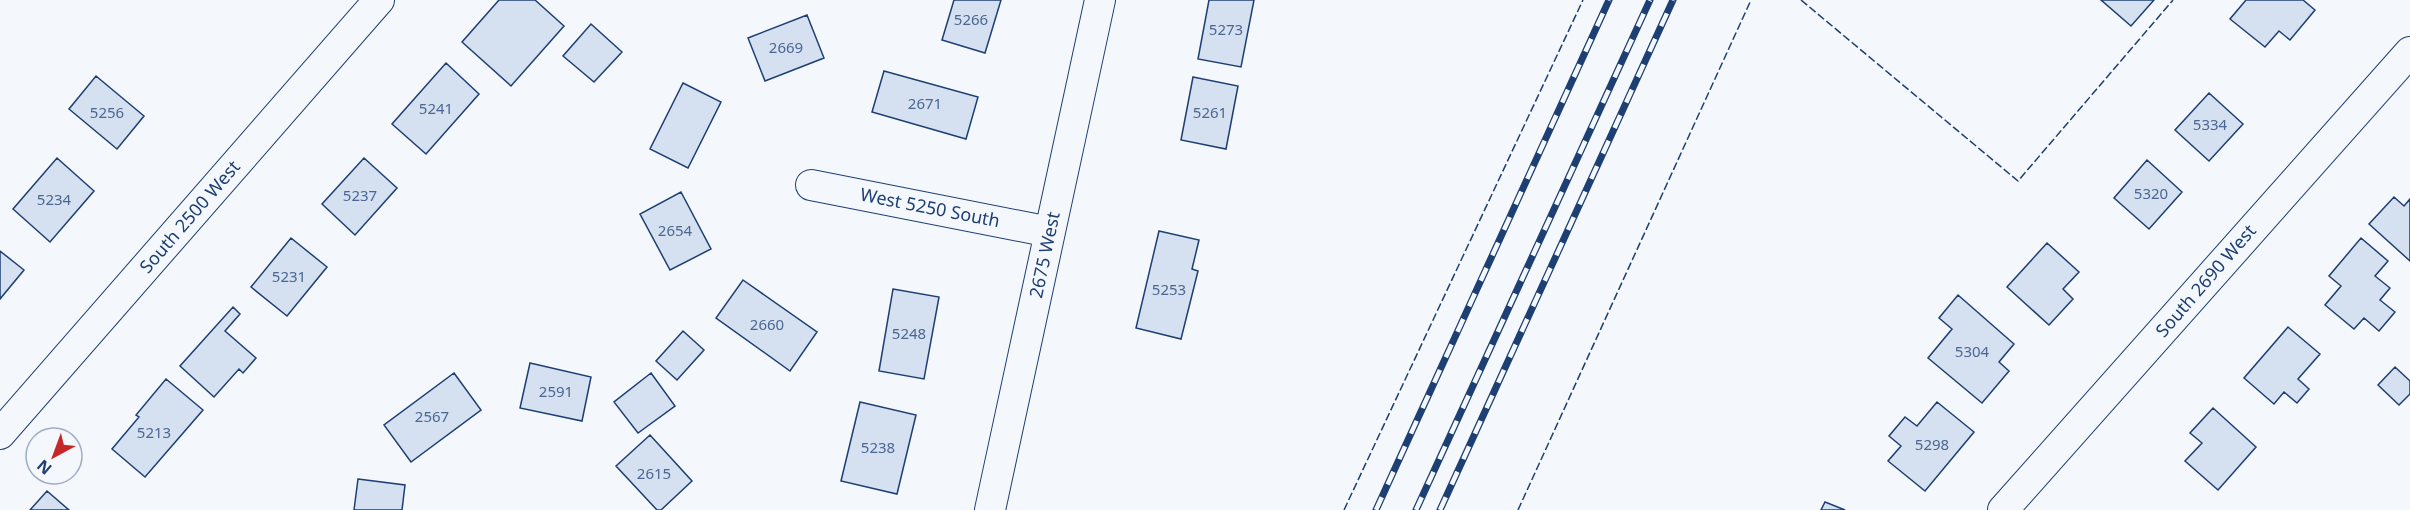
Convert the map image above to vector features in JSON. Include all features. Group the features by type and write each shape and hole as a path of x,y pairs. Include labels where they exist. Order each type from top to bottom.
{"street":[{"name":"South 2500 West","path":"0,434 379,0"},
{"name":"2675 West","path":"990,510 1100,0"},
{"name":"South 2690 West","path":"2004,510 2410,52"},
{"name":"West 5250 South","path":"811,185 1050,232"}],"building":[{"path":"499,0 535,0 564,26 511,86 462,42"},
{"path":"954,0 1001,0 985,53 942,40"},
{"path":"1209,0 1254,0 1241,67 1198,59"},
{"path":"2101,0 2154,0 2131,26"},
{"path":"2246,0 2303,0 2315,10 2290,40 2279,31 2265,47 2230,19"},
{"path":"807,15 824,58 765,81 748,38"},
{"path":"591,24 622,52 594,82 563,56"},
{"path":"446,63 479,94 426,154 392,124"},
{"path":"884,71 978,97 966,139 872,112"},
{"path":"96,76 144,116 117,149 69,109"},
{"path":"1193,77 1238,86 1226,149 1181,140"},
{"path":"683,83 721,102 688,168 650,149"},
{"path":"2209,93 2243,124 2209,161 2175,130"},
{"path":"57,158 94,191 50,242 13,209"},
{"path":"364,158 397,188 355,235 322,204"},
{"path":"2147,160 2182,192 2149,229 2114,198"},
{"path":"681,192 711,249 670,270 640,214"},
{"path":"2394,197 2404,206 2410,199 2410,261 2369,224"},
{"path":"1159,231 1199,240 1192,269 1198,271 1181,339 1136,328"},
{"path":"291,238 327,267 287,316 251,287"},
{"path":"2361,238 2388,261 2375,276 2390,288 2380,300 2395,312 2379,331 2364,318 2354,329 2325,305 2341,286 2329,276"},
{"path":"2047,243 2079,272 2063,289 2073,299 2049,325 2007,287"},
{"path":"0,251 24,270 0,299"},
{"path":"743,280 817,332 790,371 716,318"},
{"path":"893,289 939,297 924,379 879,371"},
{"path":"1958,295 2014,344 1999,362 2009,371 1982,403 1928,358 1952,329 1939,318"},
{"path":"233,307 240,314 225,331 256,358 243,373 239,369 214,397 180,366"},
{"path":"2288,327 2320,354 2298,379 2309,389 2297,403 2284,392 2274,404 2244,378"},
{"path":"683,331 704,350 677,380 656,361"},
{"path":"530,363 591,377 582,421 520,408"},
{"path":"2395,367 2410,381 2410,394 2399,405 2378,385"},
{"path":"454,373 481,410 411,462 384,425"},
{"path":"651,373 675,406 638,433 614,402"},
{"path":"166,379 203,410 145,477 112,449 139,417 136,415"},
{"path":"860,402 916,415 897,494 841,481"},
{"path":"1937,402 1974,432 1925,491 1888,461 1901,446 1889,436 1905,417 1917,426"},
{"path":"2213,408 2256,447 2218,490 2185,461 2202,443 2190,433"},
{"path":"650,435 692,481 661,510 657,510 616,466"},
{"path":"358,479 405,485 402,510 354,510"},
{"path":"47,491 69,510 30,510"},
{"path":"1825,502 1845,510 1821,510"}],"railway":[{"path":"1376,510 1609,0"},
{"path":"1416,510 1650,0"},
{"path":"1440,510 1673,0"}],"fence":[{"path":"1344,510 1583,0"},
{"path":"1518,510 1751,0"},
{"path":"1801,0 2018,181 2173,0"}]}
